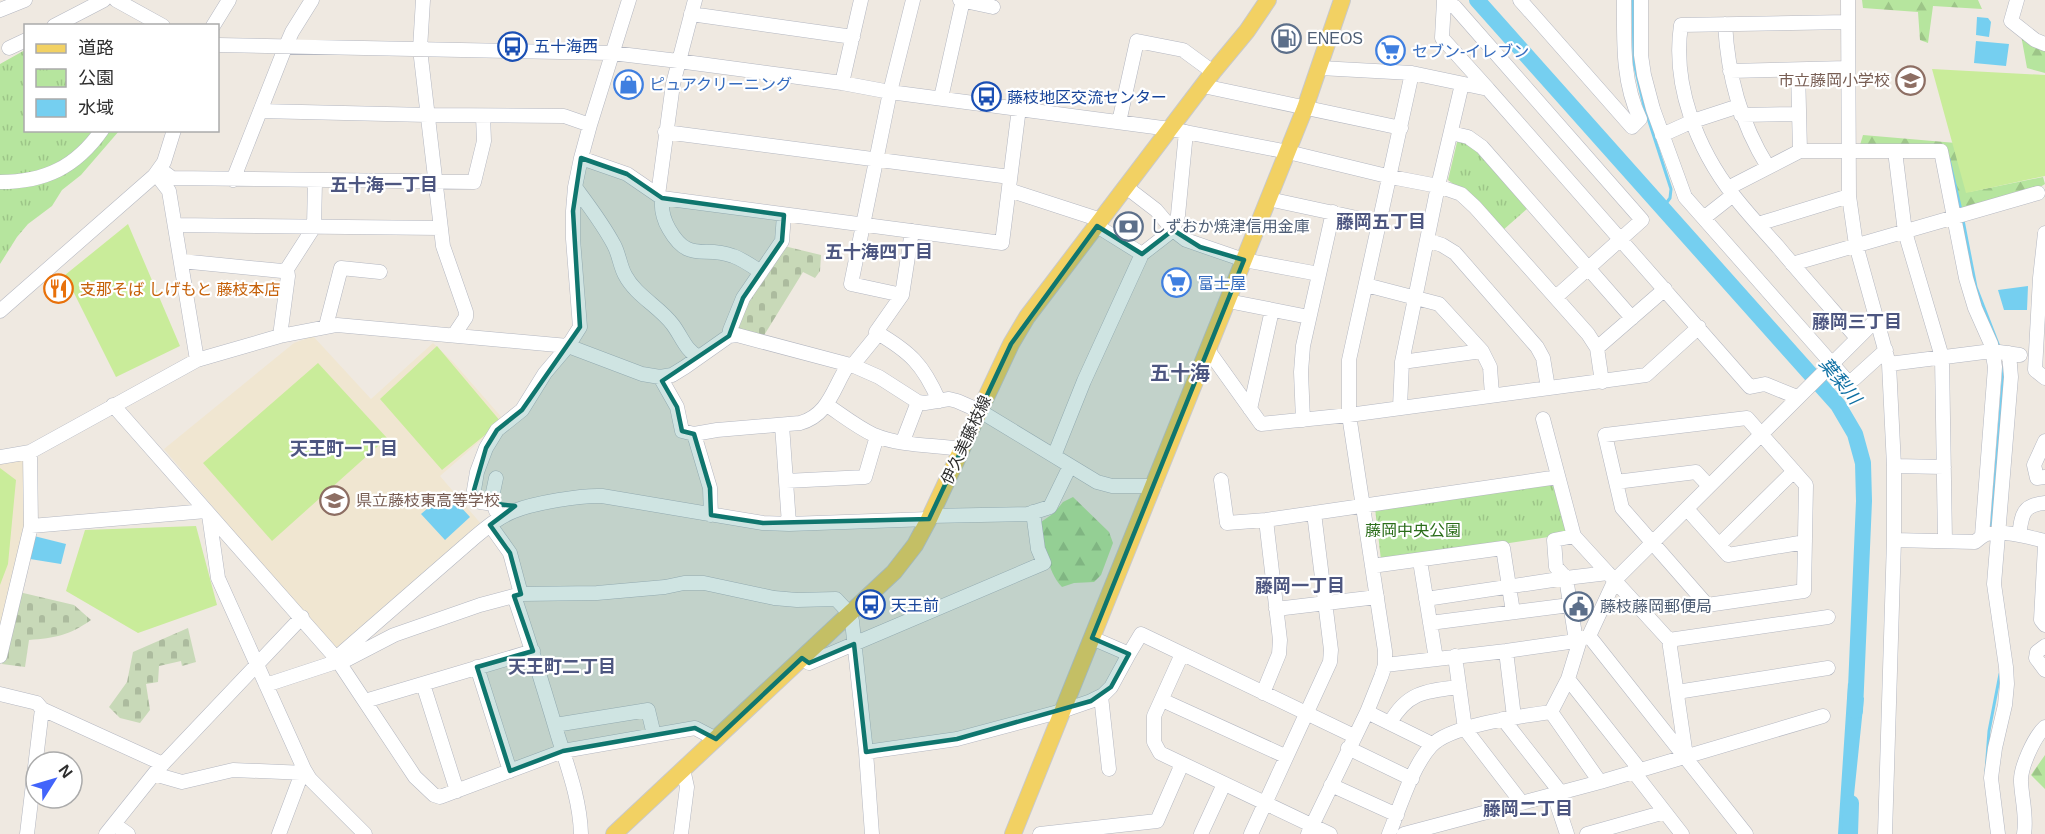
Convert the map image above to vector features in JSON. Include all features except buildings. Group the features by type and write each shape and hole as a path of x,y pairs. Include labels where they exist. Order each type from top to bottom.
{"main road":[{"name":"伊久美藤枝線","path":"614,834 894,572 915,544 929,518 1011,344 1027,317 1126,187 1178,131 1208,79 1247,31 1268,0"},
{"path":"1019,832 1062,711 1288,152 1320,68 1342,0"}],"street":[{"path":"0,10 25,0"},
{"path":"58,24 104,0"},
{"path":"116,0 144,21"},
{"path":"214,24 228,0"},
{"path":"233,180 292,32 312,0"},
{"path":"423,0 420,49 441,228 446,260 466,312 454,335"},
{"path":"494,504 480,502 476,499 474,490 477,472 486,448 497,430 522,410 545,373 568,346 580,327 573,239 575,187 580,158 629,0"},
{"path":"695,0 678,60 665,132 661,209 666,225 684,250 732,255 761,272"},
{"path":"842,83 861,0"},
{"path":"902,295 851,284 890,92 913,0"},
{"path":"941,98 962,0 993,7"},
{"path":"1521,0 1632,126 1640,119 1633,105 1627,75 1624,0"},
{"path":"1641,0 1641,55 1644,75 1680,188 1692,206 1848,382 1886,350"},
{"path":"1848,0 1849,196 1856,245 1886,350 1894,466 1894,540 1885,834"},
{"path":"2017,0 2011,21 2035,40 2045,44"},
{"path":"1556,297 1588,267 1620,239 1642,220 1455,7 1444,1 1442,38 1620,239 1699,327 1750,387 1765,384 1797,397"},
{"path":"691,14 853,37"},
{"path":"1848,22 1681,25 1678,46 1680,74 1693,121 1714,165 1731,191 1758,224 1857,338"},
{"path":"1725,24 1730,71 1740,111 1755,146 1768,166"},
{"path":"9,48 24,41"},
{"path":"1119,122 1137,41 1183,50 1208,79 1305,108 1401,128"},
{"path":"219,45 612,53 678,60 890,92 1178,131 1288,152 1438,186 1461,194 1475,207 1556,297 1597,348 1602,382"},
{"path":"1320,68 1412,73 1488,89"},
{"path":"1730,71 1847,68"},
{"path":"1798,70 1800,151"},
{"path":"1310,830 1367,712 1385,664 1385,651 1349,415 1349,360 1412,73"},
{"path":"1400,407 1402,362 1438,186 1462,84"},
{"path":"580,158 627,174 660,197 1002,243 1019,108"},
{"path":"260,111 428,116 564,116 590,125"},
{"path":"1662,135 1693,121 1740,111 1799,114"},
{"path":"158,172 172,178 233,180 474,182 484,141 483,116"},
{"path":"1054,456 1084,381 1142,254 1173,230 1178,215 1178,131"},
{"path":"0,182 23,182 63,168 81,155 100,132"},
{"path":"0,311 158,172 173,132"},
{"path":"665,132 877,159 1010,183 1099,223 1142,254"},
{"path":"1451,133 1468,137 1482,147 1632,318"},
{"path":"1705,218 1731,191 1768,166 1800,151 1941,151 1966,278 1992,351 1995,367 1982,536"},
{"path":"1895,151 1905,232 1942,357 1945,541"},
{"path":"158,172 169,190 197,360"},
{"path":"181,261 282,271 287,269 314,227 315,181"},
{"path":"575,187 600,220 615,247 625,275 673,325 690,353 699,357"},
{"path":"1126,187 1156,210 1173,230 1186,240 1244,260 1319,274"},
{"path":"1792,264 2038,193"},
{"path":"1758,224 1849,196"},
{"path":"1269,199 1380,223"},
{"path":"1303,420 1301,372 1303,346 1333,212"},
{"path":"729,336 743,298 782,241 784,215"},
{"path":"175,225 441,228"},
{"path":"660,377 677,407 682,430 694,434 717,429 782,425 811,420 824,411 850,365 878,334 876,333 902,295 912,231"},
{"path":"2045,233 2041,326 2036,370 2045,378"},
{"path":"1427,240 1455,253 1537,347 1543,358 1548,388"},
{"path":"327,326 341,267 380,272"},
{"path":"280,336 287,269"},
{"path":"1366,285 1439,304 1482,351 1490,367 1492,395"},
{"path":"1597,348 1665,289"},
{"path":"1228,301 1309,317"},
{"path":"1250,409 1272,310"},
{"path":"1551,712 1568,679 1582,639 1611,577 1653,544 1877,319"},
{"path":"0,457 30,452 197,360 280,336 327,326 337,325 568,346 642,374 660,377 672,375 729,336 737,335 850,365 879,377 918,402 949,399 957,401 980,411 1093,479 1112,486 1154,486"},
{"path":"1208,350 1261,424 1349,415 1646,375 1699,327"},
{"path":"878,334 907,351 930,380 939,401"},
{"path":"1402,362 1482,351"},
{"path":"1888,364 1992,351 2015,354 2011,377 1994,584 2007,684 1991,778 1998,834"},
{"path":"903,441 918,402"},
{"path":"113,405 338,660 415,777 440,797 563,751 695,728 716,739"},
{"path":"827,405 862,429 877,436 962,448"},
{"path":"1747,418 1794,471 1806,485 1804,591 1707,605 1622,508 1605,435 1747,418"},
{"path":"1543,419 1574,536 1669,640 1685,756"},
{"path":"782,425 789,524"},
{"path":"694,434 710,488 711,515"},
{"path":"786,481 865,477 877,436"},
{"path":"2045,441 2034,465 2037,478 2045,477"},
{"path":"0,656 31,526 30,452"},
{"path":"338,660 494,522 515,510 590,496 602,496 762,523 789,524 1033,512 1050,507 1070,466"},
{"path":"1894,466 1944,467"},
{"path":"1719,545 1794,471"},
{"path":"1616,482 1696,472 1709,486"},
{"path":"1221,480 1227,523 1266,520 1558,477"},
{"path":"495,478 492,489 494,522 510,553 518,595 533,651 580,814 581,834"},
{"path":"1062,483 1093,479"},
{"path":"2019,535 2021,518 2026,508 2045,502"},
{"path":"1687,509 1728,555 1805,542"},
{"path":"802,658 809,663 1044,563 1038,549 1033,512"},
{"path":"31,526 207,513"},
{"path":"207,513 218,578 304,773 365,834"},
{"path":"1251,834 1329,662 1331,650 1314,513"},
{"path":"1263,693 1279,654 1280,640 1266,520"},
{"path":"1894,540 1975,542 1985,534 1998,534 2019,535 2045,541"},
{"path":"1574,536 1554,540 1556,567 1566,578 1570,605 1582,639 1685,756 1740,832"},
{"path":"2045,546 2041,612 2041,620 2045,625"},
{"path":"1372,566 1503,548 1513,612"},
{"path":"1420,561 1436,659"},
{"path":"1426,599 1566,578 1611,577"},
{"path":"266,685 338,660 402,632 480,605 518,595 597,593 684,583 704,583 774,598 797,600 836,598 850,614 855,644 872,834"},
{"path":"1276,609 1377,597"},
{"path":"1430,622 1570,605"},
{"path":"128,834 110,829 158,769 302,617"},
{"path":"1669,640 1828,617"},
{"path":"866,752 957,739 1062,711 1101,696 1111,687 1141,634 1306,713 1412,779"},
{"path":"1092,638 1129,654"},
{"path":"1385,664 1506,651 1582,639"},
{"path":"2045,646 2037,652 2036,658 2045,670"},
{"path":"365,701 533,651"},
{"path":"1506,651 1508,718 1558,794 1567,834"},
{"path":"1182,654 1154,716 1154,742 1160,753 1265,803 1310,830 1330,834"},
{"path":"1455,656 1465,729 1522,803"},
{"path":"477,667 510,771"},
{"path":"1677,692 1828,668"},
{"path":"1568,679 1682,834"},
{"path":"423,684 456,791"},
{"path":"1390,723 1401,706 1420,693 1459,687"},
{"path":"0,694 37,703 42,709 182,782 233,770 304,773"},
{"path":"1101,696 1109,770"},
{"path":"1162,700 1285,756"},
{"path":"27,834 42,709"},
{"path":"555,725 648,710 654,735"},
{"path":"1367,712 1432,744"},
{"path":"1389,834 1420,761 1432,744 1465,729 1508,718 1551,712"},
{"path":"1551,712 1600,782"},
{"path":"1404,834 1447,829 1522,803 1823,716"},
{"path":"2024,834 2021,779 2031,749 2045,727"},
{"path":"1040,834 1157,821 1182,764"},
{"path":"681,834 687,787 683,769"},
{"path":"279,834 304,773"},
{"path":"1201,834 1224,784"},
{"path":"1331,785 1397,815"},
{"path":"1587,834 1665,812"}],"highlighted area":[{"path":"581,158 627,174 662,198 784,215 782,241 743,298 729,336 662,381 677,407 682,431 694,434 710,488 711,515 763,523 929,519 1011,344 1097,226 1142,254 1173,230 1200,247 1244,260 1092,638 1129,654 1111,687 1091,701 957,739 866,752 854,644 809,663 802,658 716,739 695,728 563,751 510,771 477,667 533,651 514,596 521,594 510,553 490,525 515,506 480,502 474,490 486,448 497,430 522,410 580,327 573,211"}],"shaded area":[{"name":"県立藤枝東高等学校","path":"313,336 371,399 433,343 453,362 504,420 440,476 482,525 337,653 164,449 294,343"},
{"path":"26,459 27,526 0,636 0,462"}],"green space":[{"path":"1862,0 1978,0 1982,9 1933,6 1928,43 1920,40 1918,12 1863,8"},
{"path":"2021,35 2045,42 2045,73 2027,68"},
{"path":"24,51 24,132 118,132 81,175 62,190 52,206 28,224 0,264 0,64"},
{"path":"1932,69 2045,75 2045,176 1966,193"},
{"path":"1863,135 1956,143 1969,192 2043,177 2045,184 2037,189 1956,211 1941,151 1860,145"},
{"path":"1458,138 1480,151 1528,208 1502,231 1477,202 1448,180"},
{"path":"128,224 180,346 116,377 65,275"},
{"path":"784,246 821,255 820,271 815,278 803,272 763,337 735,327 753,290"},
{"path":"437,346 501,422 442,470 380,399"},
{"path":"318,363 387,438 272,541 203,463"},
{"path":"0,468 16,480 8,564 0,585"},
{"name":"藤岡中央公園","path":"1552,481 1558,485 1568,534 1384,562 1381,560 1375,508"},
{"path":"1073,497 1109,532 1113,543 1101,575 1094,582 1074,583 1062,587 1049,565 1041,522 1054,513 1063,502"},
{"path":"196,526 217,605 138,633 66,591 85,530"},
{"path":"19,592 74,605 91,620 62,635 29,640 25,667 2,664"},
{"path":"188,628 196,662 182,666 181,661 159,666 158,682 146,684 150,710 140,723 120,718 109,707 127,682 133,652"},
{"path":"2045,755 2045,789 2031,775"}],"water":[{"path":"1977,17 1988,18 1991,22 1989,37 1976,35"},
{"path":"1976,41 2009,44 2006,66 1974,63"},
{"path":"2028,286 2027,310 2004,310 1998,290"},
{"path":"447,492 470,517 445,540 421,514"},
{"path":"34,536 66,544 61,564 30,559"},
{"path":"1848,683 1864,698 1850,834 1838,834"}],"waterway":[{"name":"葉梨川","path":"1477,0 1838,405 1855,434 1863,463 1864,501 1855,711"},
{"path":"1633,0 1634,63 1644,106 1671,189 1670,198 1662,209"},
{"path":"1949,159 1961,210"},
{"path":"1963,220 1976,287 2000,349"},
{"path":"1991,531 2004,367"},
{"path":"1986,771 1989,731 2000,674"},
{"name":"葉梨川","path":"1850,834 1851,803"}],"place":[{"name":"ENEOS","path":"1286,38"},
{"name":"五十海西","path":"513,46"},
{"name":"セブン-イレブン","path":"1391,51"},
{"name":"市立藤岡小学校","path":"1911,80"},
{"name":"ピュアクリーニング","path":"628,84"},
{"name":"藤枝地区交流センター","path":"986,97"},
{"name":"しずおか焼津信用金庫","path":"1129,226"},
{"name":"富士屋","path":"1177,283"},
{"name":"支那そば しげもと 藤枝本店","path":"59,289"},
{"name":"県立藤枝東高等学校","path":"335,500"},
{"name":"天王前","path":"870,605"},
{"name":"藤枝藤岡郵便局","path":"1579,606"}],"district":[{"name":"五十海一丁目","path":"384,185"},
{"name":"藤岡五丁目","path":"1381,222"},
{"name":"五十海四丁目","path":"879,252"},
{"name":"藤岡三丁目","path":"1857,322"},
{"name":"五十海","path":"1180,373"},
{"name":"天王町一丁目","path":"344,449"},
{"name":"藤岡一丁目","path":"1300,586"},
{"name":"天王町二丁目","path":"562,667"},
{"name":"藤岡二丁目","path":"1528,809"}]}
